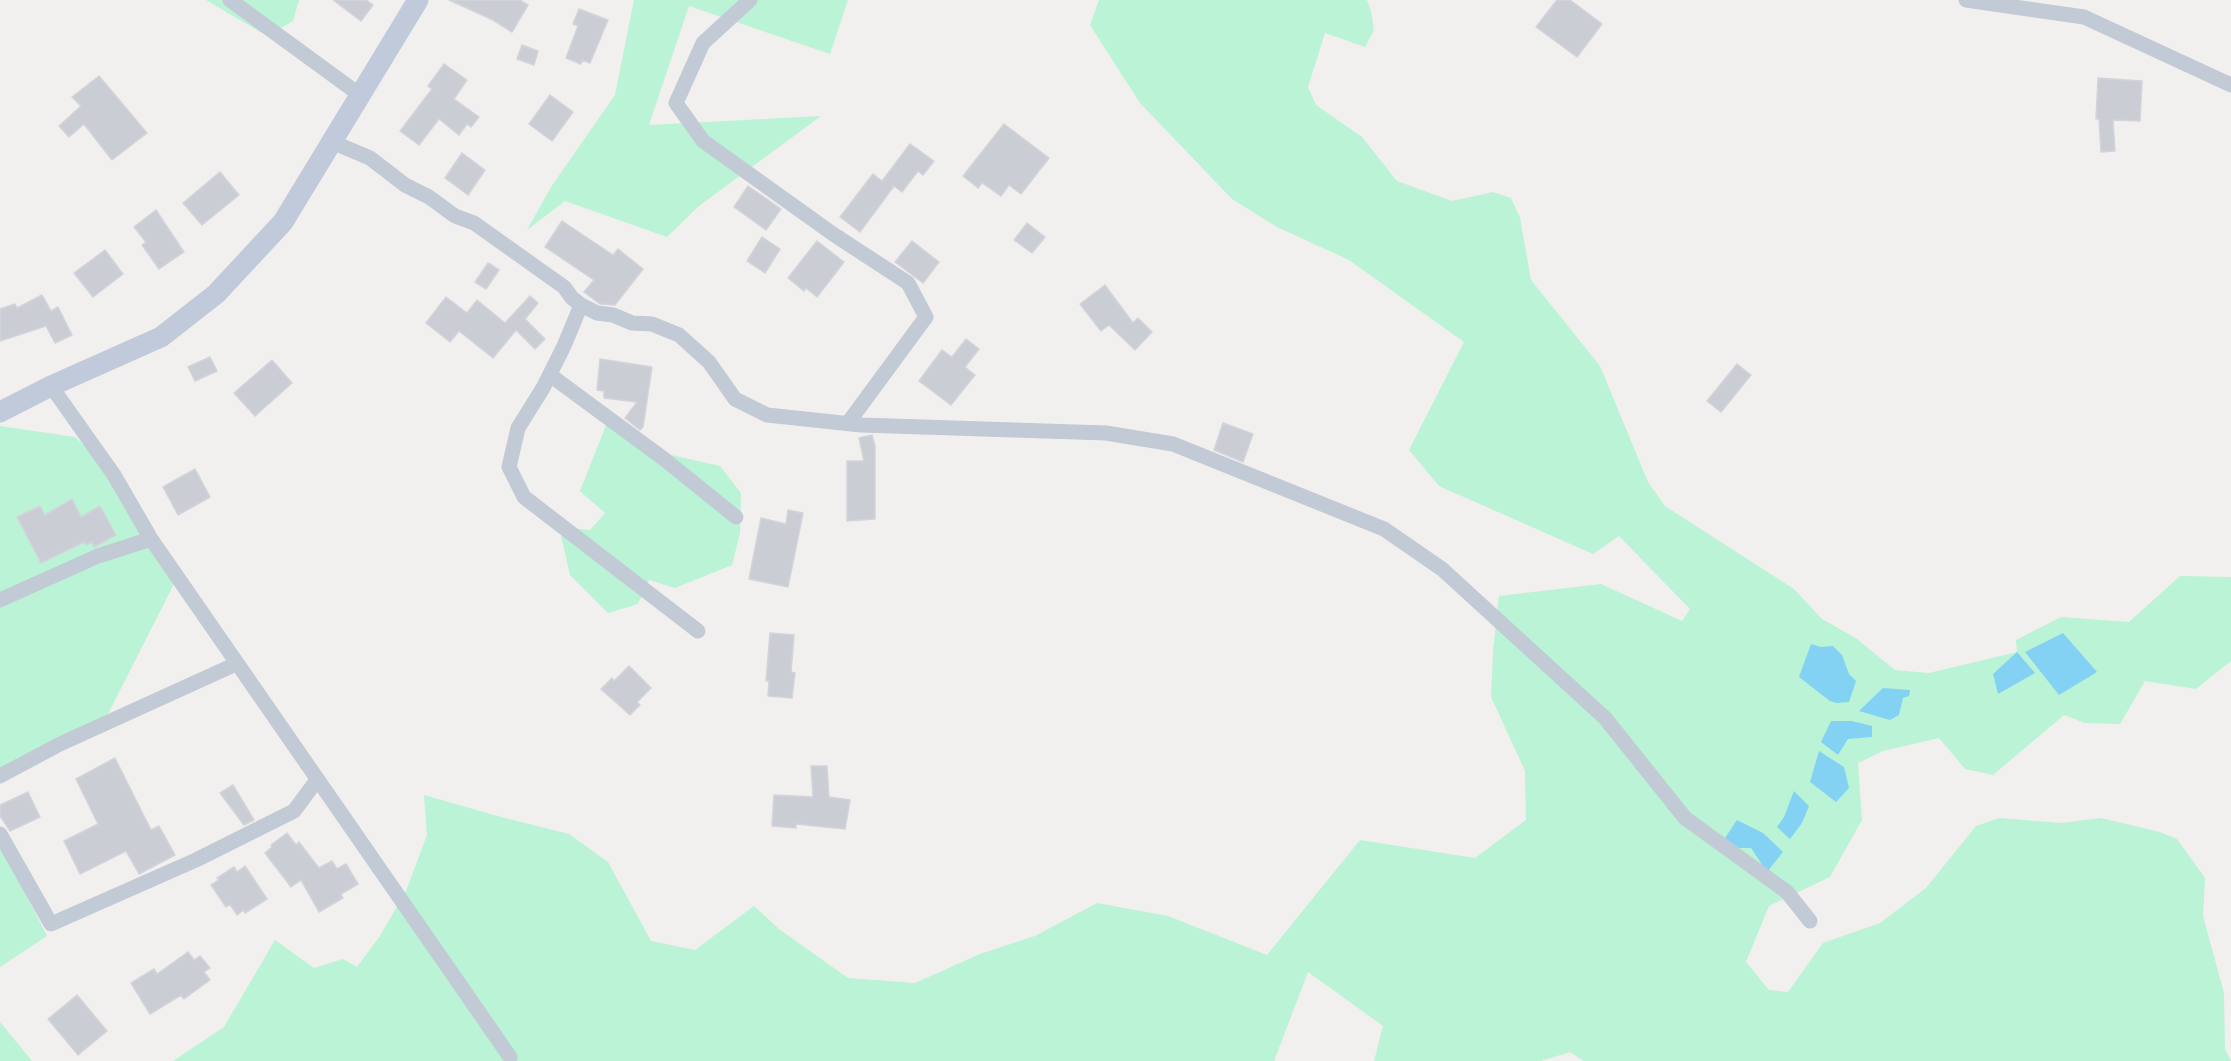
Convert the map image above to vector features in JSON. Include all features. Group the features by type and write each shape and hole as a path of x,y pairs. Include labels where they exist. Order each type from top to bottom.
{"main road":[{"path":"0,412 51,386 161,337 216,294 282,222 418,0"}],"street":[{"path":"230,0 360,94"},
{"path":"750,0 703,43 676,103 703,141 833,234 908,283 926,317 848,423"},
{"path":"1966,0 2085,17 2231,85"},
{"path":"332,142 370,158 405,185 429,197 455,216 474,223 564,287 572,298 597,313 613,315 632,323 652,324 679,335 709,362 735,399 767,415 848,423 1106,434 1173,444 1384,529 1442,569 1605,718 1685,818 1787,892 1810,921"},
{"path":"581,304 550,375 518,429 509,467 524,497 698,631"},
{"path":"550,375 664,459 736,517"},
{"path":"51,386 114,475 151,539 236,664 510,1056"},
{"path":"0,600 98,556 151,539"},
{"path":"0,776 60,744 236,664"},
{"path":"0,834 51,924 196,860 294,811 317,780"}],"green space":[{"path":"206,0 299,0 293,21 267,36"},
{"path":"634,0 848,0 830,54 689,6 649,125 821,116 699,206 667,237 565,201 527,230 551,187 615,95"},
{"path":"1099,0 1367,0 1374,30 1365,47 1325,33 1308,87 1316,105 1362,137 1397,181 1452,201 1493,192 1511,198 1520,218 1531,280 1600,366 1648,482 1665,506 1794,589 1822,619 1857,639 1895,670 1929,673 2017,652 2016,640 2061,617 2129,622 2180,576 2231,577 2231,661 2196,689 2145,681 2120,724 2085,723 2064,715 1993,775 1965,769 1939,738 1883,751 1858,763 1862,820 1830,877 1769,906 1746,962 1769,990 1788,992 1823,943 1880,923 1926,888 1976,826 1999,818 2061,823 2101,818 2160,832 2177,839 2205,878 2203,916 2224,993 2225,1049 2231,1061 1584,1061 1570,1052 1541,1061 1374,1061 1383,1026 1308,972 1274,1061 173,1061 224,1027 275,940 314,968 343,959 357,967 380,936 406,891 427,835 424,795 569,834 608,862 651,941 695,950 754,906 779,929 848,978 915,983 980,954 1035,936 1097,903 1168,916 1267,955 1360,840 1475,858 1526,820 1525,771 1491,697 1499,596 1601,584 1682,621 1690,609 1619,536 1593,554 1439,486 1409,450 1464,342 1349,260 1277,227 1232,199 1140,103 1090,25"},
{"path":"607,423 658,452 720,466 741,493 740,533 732,565 675,588 649,580 638,604 608,613 570,575 559,527 590,530 605,513 580,491"},
{"path":"0,426 75,437 114,473 177,578 108,714 0,775"},
{"path":"0,843 47,936 0,967"},
{"path":"0,1022 32,1061 0,1061"}],"water":[{"path":"2063,633 2097,672 2059,695 2025,652"},
{"path":"1811,644 1821,647 1833,646 1842,655 1849,674 1856,681 1849,702 1830,701 1799,677"},
{"path":"2017,652 2035,673 1998,694 1993,674"},
{"path":"1883,688 1910,690 1909,696 1903,698 1899,715 1890,720 1859,711"},
{"path":"1831,721 1852,721 1872,726 1872,737 1848,739 1838,755 1821,742"},
{"path":"1819,751 1844,767 1849,788 1836,802 1810,782"},
{"path":"1794,791 1809,806 1802,823 1790,839 1777,827 1784,817"},
{"path":"1737,820 1763,833 1783,852 1767,872 1751,848 1733,848 1725,838"}],"building":[{"path":"333,0 366,0 373,5 361,21"},
{"path":"449,0 520,0 528,5 512,32 493,20"},
{"path":"1557,0 1570,0 1602,24 1577,57 1536,27"},
{"path":"579,9 608,20 590,63 582,60 581,64 566,58 578,26 573,24"},
{"path":"522,45 538,51 534,65 517,59"},
{"path":"444,64 467,80 454,99 479,117 471,127 467,124 459,135 439,119 419,145 400,131 432,89 428,86"},
{"path":"99,76 147,133 112,160 84,124 69,137 59,126 81,106 72,97"},
{"path":"2098,78 2142,81 2140,121 2113,120 2115,151 2101,152 2099,119 2096,119"},
{"path":"550,95 573,112 552,141 529,124"},
{"path":"1004,124 1049,158 1021,194 1009,185 1001,196 982,183 978,188 963,176"},
{"path":"910,144 934,161 923,175 918,171 902,192 894,186 860,232 840,217 873,174 882,181"},
{"path":"462,153 485,170 468,195 445,178"},
{"path":"220,172 239,195 202,225 183,203"},
{"path":"748,186 781,209 766,230 734,207"},
{"path":"156,210 184,252 159,269 142,245 146,242 134,227"},
{"path":"562,221 613,255 618,249 643,269 615,305 600,304 584,292 594,280 545,247"},
{"path":"1027,223 1045,237 1032,253 1014,240"},
{"path":"762,237 780,249 765,273 747,261"},
{"path":"817,241 844,262 817,297 806,288 804,291 788,278"},
{"path":"912,241 939,262 923,283 895,262"},
{"path":"105,250 123,274 93,297 74,273"},
{"path":"488,263 499,270 486,289 475,282"},
{"path":"1105,285 1133,323 1138,318 1152,332 1135,350 1109,325 1101,331 1080,304"},
{"path":"42,295 51,311 58,307 72,335 55,343 46,326 0,341 0,309 15,304 17,308"},
{"path":"530,296 538,303 525,319 545,339 535,349 516,330 493,358 459,331 450,342 426,323 446,297 467,313 477,300 505,323"},
{"path":"966,339 979,349 965,367 975,375 951,405 919,381 942,350 952,357"},
{"path":"210,357 217,371 195,381 188,367"},
{"path":"600,359 652,367 643,427 640,430 625,418 637,402 604,398 604,391 597,390"},
{"path":"272,360 292,383 255,416 234,393"},
{"path":"1737,364 1751,375 1721,412 1707,401"},
{"path":"1223,423 1253,434 1243,462 1214,450"},
{"path":"872,435 875,446 875,519 847,521 847,461 864,461 859,438"},
{"path":"195,469 210,497 178,515 163,487"},
{"path":"72,499 81,517 100,506 116,535 94,547 92,542 86,545 84,542 41,563 17,517 40,506 45,515"},
{"path":"788,510 803,513 788,587 749,579 761,518 786,524"},
{"path":"770,633 794,635 791,672 795,673 792,698 768,696 769,681 766,681"},
{"path":"629,666 651,688 637,702 640,705 630,715 601,689 612,678 614,681"},
{"path":"115,758 151,830 159,826 175,855 139,874 126,851 80,874 64,841 98,824 76,779"},
{"path":"811,766 827,766 829,797 850,800 845,829 796,824 796,828 772,826 774,795 813,797"},
{"path":"233,785 254,820 244,825 220,793"},
{"path":"28,792 40,817 10,831 0,816 0,805"},
{"path":"287,833 296,845 299,842 319,868 332,861 337,869 346,864 358,884 341,894 343,898 319,912 301,880 291,887 265,853 272,847 271,845"},
{"path":"245,866 267,899 245,913 244,910 237,915 230,904 226,907 211,885 219,880 217,878 234,867 237,872"},
{"path":"188,952 194,960 200,956 210,968 204,972 210,980 184,999 181,995 150,1014 131,983 154,969 157,974"},
{"path":"77,995 107,1031 78,1055 48,1019"}]}
